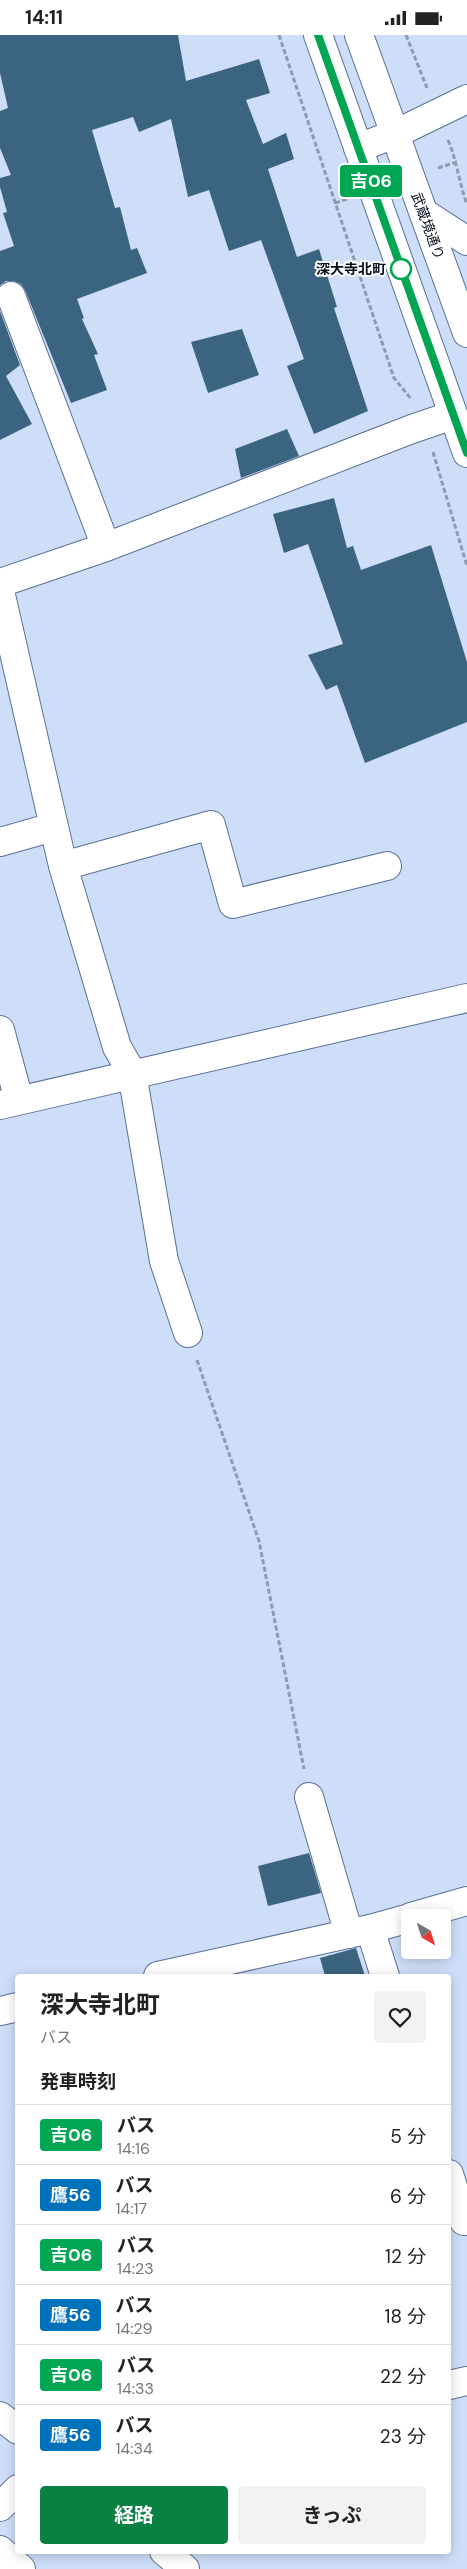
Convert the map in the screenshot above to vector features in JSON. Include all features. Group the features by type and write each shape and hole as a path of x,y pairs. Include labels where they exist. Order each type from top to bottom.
{"street":[{"path":"318,35 467,453"},
{"name":"武蔵境通り","path":"359,35 467,333"},
{"path":"358,148 395,134 467,99"},
{"path":"424,213 467,241"},
{"path":"11,296 106,547"},
{"path":"0,583 106,547 453,415"},
{"path":"0,591 63,865 118,1047 132,1073 164,1261 188,1333"},
{"path":"63,865 211,825 233,905 387,866"},
{"path":"0,842 53,827"},
{"path":"0,1030 9,1102 467,998"},
{"path":"309,1797 360,1932 384,1974"},
{"path":"440,1909 467,1901"},
{"path":"167,1974 360,1932 401,1921"},
{"path":"0,2011 15,2008"},
{"path":"451,2183 460,2223"},
{"path":"451,2385 467,2381"},
{"path":"0,2416 15,2428"},
{"path":"0,2507 15,2492"},
{"path":"0,2550 21,2569"},
{"path":"168,2554 185,2569"}],"path":[{"path":"279,35 394,378 419,409 467,566"},
{"path":"457,162 457,176 467,204"},
{"path":"188,1333 259,1541 309,1797"}],"building":[{"path":"0,35 178,35 186,81 259,59 270,93 246,100 263,144 286,133 294,159 268,169 297,257 319,249 337,307 334,308 368,411 314,434 287,366 304,359 261,240 229,251 209,190 188,197 171,119 139,132 133,117 92,130 115,208 120,207 131,250 137,248 147,273 77,299 84,318 82,319 98,354 94,355 107,390 71,403 25,290 21,284 14,281 6,281 0,285 0,251 14,246 3,213 7,212 0,187 0,178 11,175 0,148 0,111 8,108 0,73"},
{"path":"0,311 20,365 6,376 32,424 0,440"},
{"path":"242,329 259,375 208,393 191,342"},
{"path":"287,429 299,456 241,478 235,449"},
{"path":"334,498 347,548 353,546 361,570 431,545 467,662 467,722 365,763 337,685 326,690 308,655 343,644 308,544 284,553 273,514"},
{"path":"309,1853 321,1893 268,1906 258,1866"},
{"path":"356,1948 364,1974 324,1974 320,1958"}],"bus line":[{"name":"吉06","path":"318,35 467,453"}],"place":[{"name":"深大寺北町","path":"401,269"}]}
